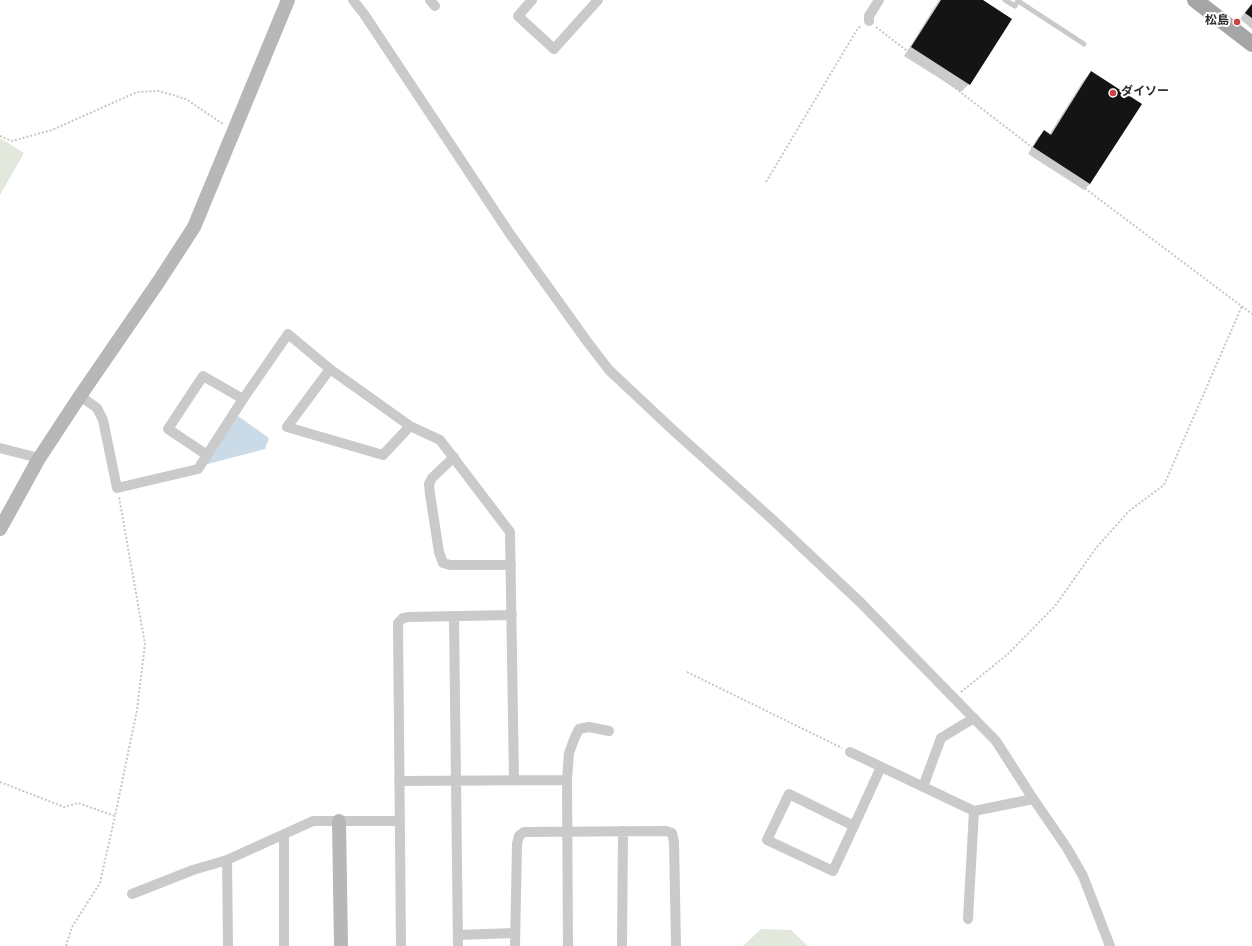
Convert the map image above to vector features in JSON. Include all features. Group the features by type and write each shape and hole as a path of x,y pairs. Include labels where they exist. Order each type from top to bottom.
{"main road":[{"path":"1195,0 1252,44"}],"street":[{"path":"0,529 39,458 160,280 194,227 288,0"},
{"path":"353,0 364,14 510,234 609,370 856,598 996,741 1033,799 1067,848 1083,876 1110,946"},
{"path":"532,0 518,16 554,49 598,0"},
{"path":"869,21 869,16 879,0"},
{"path":"80,396 97,408 103,420 117,488 198,469 243,399 288,334 330,369 410,426 440,440 510,532 514,780"},
{"path":"330,369 287,427 383,455 410,426"},
{"path":"207,455 168,429 203,376 243,399"},
{"path":"0,448 39,458"},
{"path":"454,457 432,478 429,484 438,545 443,563 450,565 511,565"},
{"path":"401,946 398,623 403,618 409,617 512,615"},
{"path":"454,616 458,946"},
{"path":"923,787 941,738 974,718"},
{"path":"568,946 567,780 569,753 579,729 589,727 609,731"},
{"path":"850,752 974,811 1033,799"},
{"path":"854,826 789,794 767,840 833,871 854,826 881,767"},
{"path":"399,781 567,780"},
{"path":"968,919 974,811"},
{"path":"132,894 193,870 227,860 313,821 400,821"},
{"path":"339,821 341,946"},
{"path":"515,946 517,844 519,836 524,832 666,830 672,833 674,842 676,946"},
{"path":"622,946 623,831"},
{"path":"284,834 284,946"},
{"path":"227,860 228,946"},
{"path":"458,935 515,933"}],"lane":[{"path":"1005,0 1015,6 1018,1 1084,44"}],"path":[{"path":"766,182 858,28 869,21 1099,199 1252,314"},
{"path":"0,136 12,142 52,130 137,92 159,90 186,99 234,132"},
{"path":"954,697 1008,654 1055,606 1096,548 1129,511 1164,485 1242,306"},
{"path":"66,946 72,927 100,883 137,710 145,644 117,488"},
{"path":"686,672 850,752"},
{"path":"0,782 64,807 78,803 115,816"}],"shaded area":[{"path":"0,138 24,153 0,195"},
{"path":"761,929 791,930 808,946 743,946"}],"water":[{"path":"238,416 269,438 265,449 204,465"}],"building":[{"path":"941,0 983,0 1012,19 970,85 911,47"},
{"path":"1252,4 1252,18 1245,13"},
{"path":"1091,71 1142,104 1090,184 1033,147 1044,130 1051,135"}],"place":[{"name":"松島","path":"1237,22"},
{"name":"ダイソー","path":"1113,93"}]}
